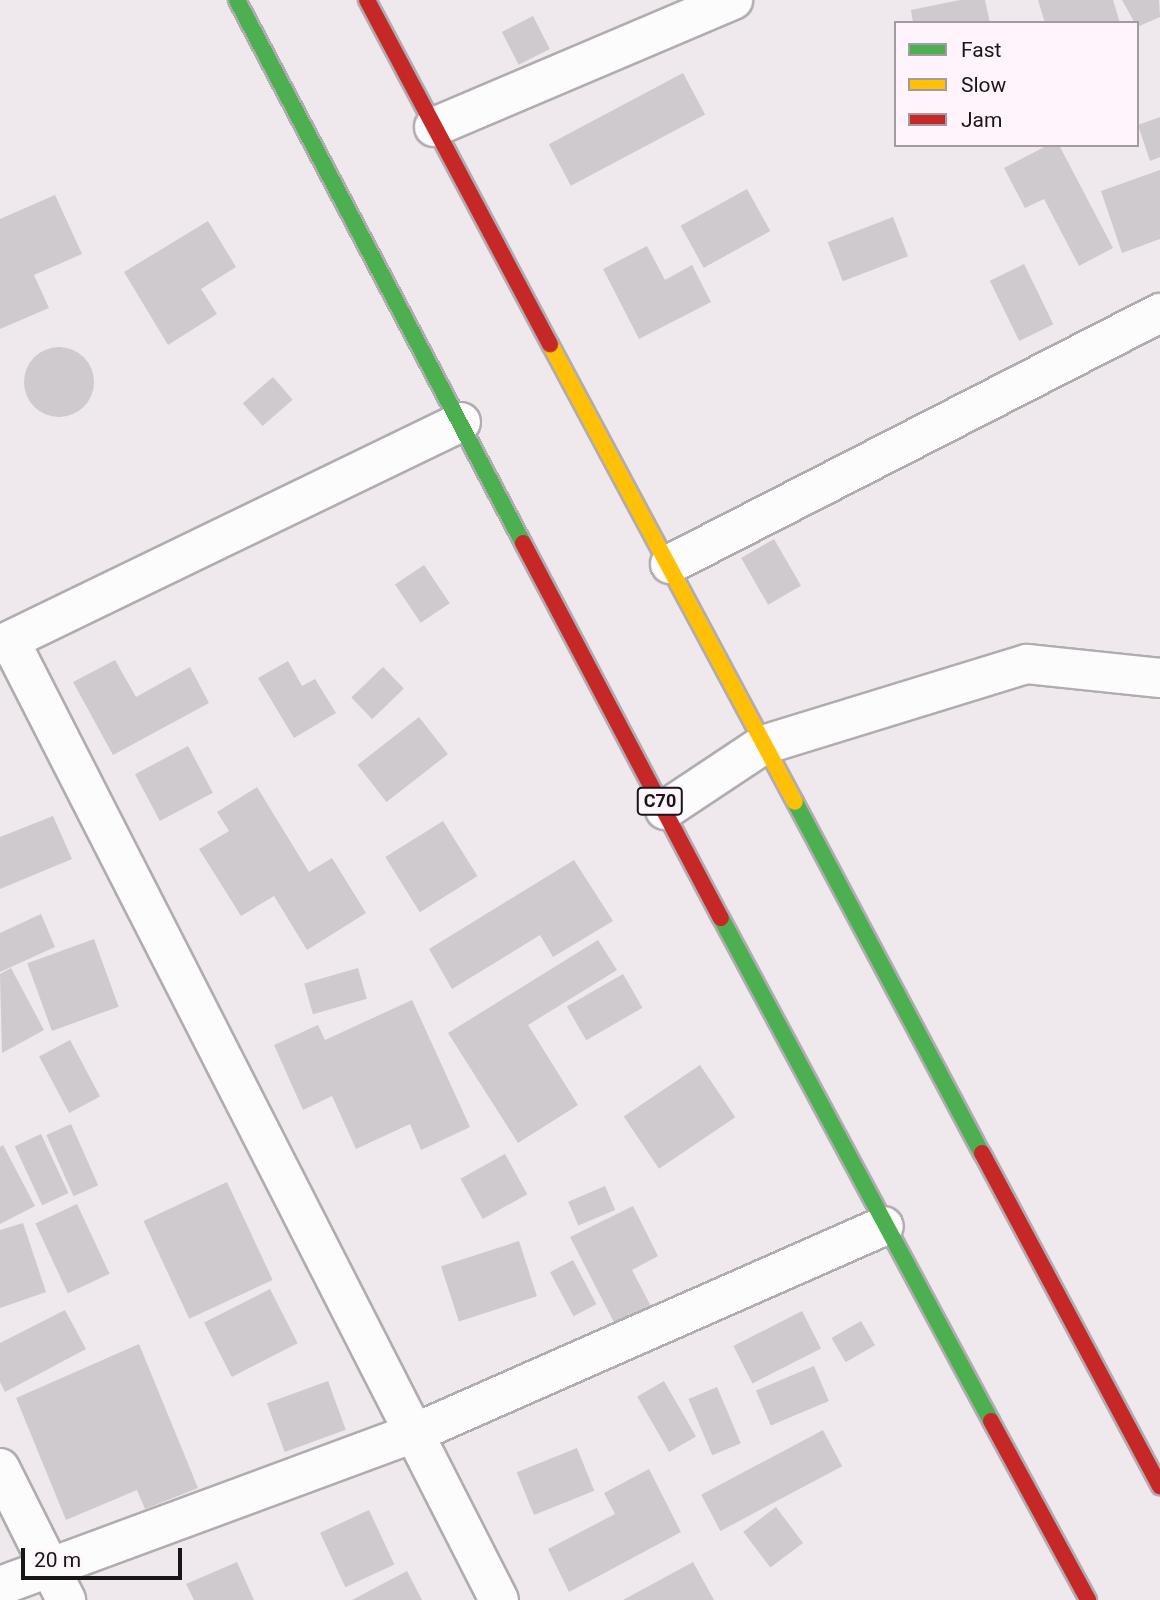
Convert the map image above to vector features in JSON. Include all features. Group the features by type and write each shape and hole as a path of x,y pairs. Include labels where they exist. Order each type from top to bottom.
{"highway":[{"name":"C70","path":"237,0 884,1226 1088,1600"},
{"path":"367,0 1160,1487"}],"street":[{"path":"434,127 733,0"},
{"path":"670,564 1160,313"},
{"path":"461,422 5,643 417,1432 499,1600"},
{"path":"665,810 763,745 1027,664 1160,678"},
{"path":"0,1586 58,1584 417,1432 884,1226"},
{"path":"0,1468 58,1584"}],"building":[{"path":"960,0 985,0 990,21 913,21 911,10"},
{"path":"1038,0 1113,0 1119,21 1044,21"},
{"path":"1122,0 1159,0 1160,17 1139,26 1139,21 1134,21"},
{"path":"533,16 550,49 519,65 502,32"},
{"path":"683,73 705,114 571,186 549,144"},
{"path":"1160,117 1160,157 1150,161 1139,125"},
{"path":"1044,147 1060,147 1113,248 1079,266 1044,199 1025,208 1004,168"},
{"path":"1160,170 1160,239 1122,253 1101,191"},
{"path":"747,189 770,231 704,268 681,226"},
{"path":"55,195 82,254 34,275 49,308 0,329 0,219"},
{"path":"893,217 908,256 843,281 828,242"},
{"path":"208,221 236,267 201,289 217,314 168,345 124,272"},
{"path":"647,246 665,280 692,265 711,302 639,339 603,269"},
{"path":"1024,264 1053,324 1019,341 990,281"},
{"path":"59,347 84,357 94,382 84,407 59,417 34,407 24,382 34,357"},
{"path":"273,377 293,400 262,426 243,403"},
{"path":"774,539 801,586 768,605 741,558"},
{"path":"424,565 450,603 421,623 395,585"},
{"path":"115,660 136,697 190,667 209,703 113,755 73,682"},
{"path":"288,661 302,686 315,679 336,713 294,738 258,678"},
{"path":"383,667 404,689 372,719 351,698"},
{"path":"419,717 448,754 386,802 358,765"},
{"path":"188,746 213,793 160,821 135,774"},
{"path":"257,787 309,872 332,858 366,913 307,950 274,896 241,916 199,849 229,831 217,812"},
{"path":"53,816 72,859 0,889 0,837"},
{"path":"443,821 477,876 420,912 385,857"},
{"path":"574,860 613,921 553,957 540,935 452,989 429,949"},
{"path":"41,914 55,947 0,972 0,933"},
{"path":"94,939 119,1007 52,1031 27,963"},
{"path":"598,940 617,970 528,1025 578,1105 518,1143 448,1033"},
{"path":"11,968 44,1030 2,1053 0,974"},
{"path":"358,968 367,999 313,1014 304,983"},
{"path":"623,974 642,1008 586,1040 567,1006"},
{"path":"412,1000 470,1127 421,1150 410,1124 356,1149 332,1096 303,1110 274,1045 318,1025 325,1040"},
{"path":"70,1040 100,1097 69,1113 39,1056"},
{"path":"700,1065 735,1117 659,1169 624,1116"},
{"path":"71,1124 98,1185 74,1196 46,1135"},
{"path":"41,1134 68,1193 42,1205 15,1146"},
{"path":"3,1145 35,1206 0,1224 0,1147"},
{"path":"505,1154 527,1194 483,1219 460,1179"},
{"path":"227,1182 273,1280 189,1319 144,1221"},
{"path":"605,1186 615,1210 578,1226 568,1202"},
{"path":"77,1204 110,1274 68,1293 35,1223"},
{"path":"633,1206 658,1256 632,1270 654,1312 618,1330 570,1237"},
{"path":"23,1223 46,1292 0,1308 0,1230"},
{"path":"519,1241 537,1296 459,1322 441,1266"},
{"path":"573,1260 596,1304 574,1316 550,1272"},
{"path":"270,1289 298,1343 232,1377 204,1323"},
{"path":"65,1310 86,1349 5,1392 0,1382 0,1343"},
{"path":"802,1311 821,1348 752,1383 733,1346"},
{"path":"861,1321 875,1345 846,1362 832,1338"},
{"path":"139,1344 198,1488 145,1509 137,1490 66,1520 16,1398"},
{"path":"814,1366 829,1401 771,1426 756,1391"},
{"path":"328,1381 346,1430 285,1452 267,1403"},
{"path":"664,1381 696,1436 669,1452 637,1396"},
{"path":"717,1387 741,1443 712,1455 688,1399"},
{"path":"823,1430 842,1466 720,1531 701,1495"},
{"path":"577,1448 594,1491 534,1515 517,1472"},
{"path":"649,1469 681,1532 569,1592 548,1549 615,1514 604,1493"},
{"path":"776,1507 803,1543 770,1568 743,1532"},
{"path":"369,1510 394,1564 345,1587 320,1533"},
{"path":"237,1562 254,1600 194,1600 186,1584"},
{"path":"693,1562 714,1600 623,1600"},
{"path":"407,1571 422,1600 352,1600"}],"traffic: fast":[{"path":"237,0 523,543"},
{"path":"795,802 982,1153"},
{"path":"721,918 991,1421"}],"traffic: slow":[{"path":"550,344 795,802"}],"traffic: jam":[{"path":"367,0 550,344"},
{"path":"523,543 721,918"},
{"path":"982,1153 1160,1487"},
{"path":"991,1421 1088,1600"}]}
